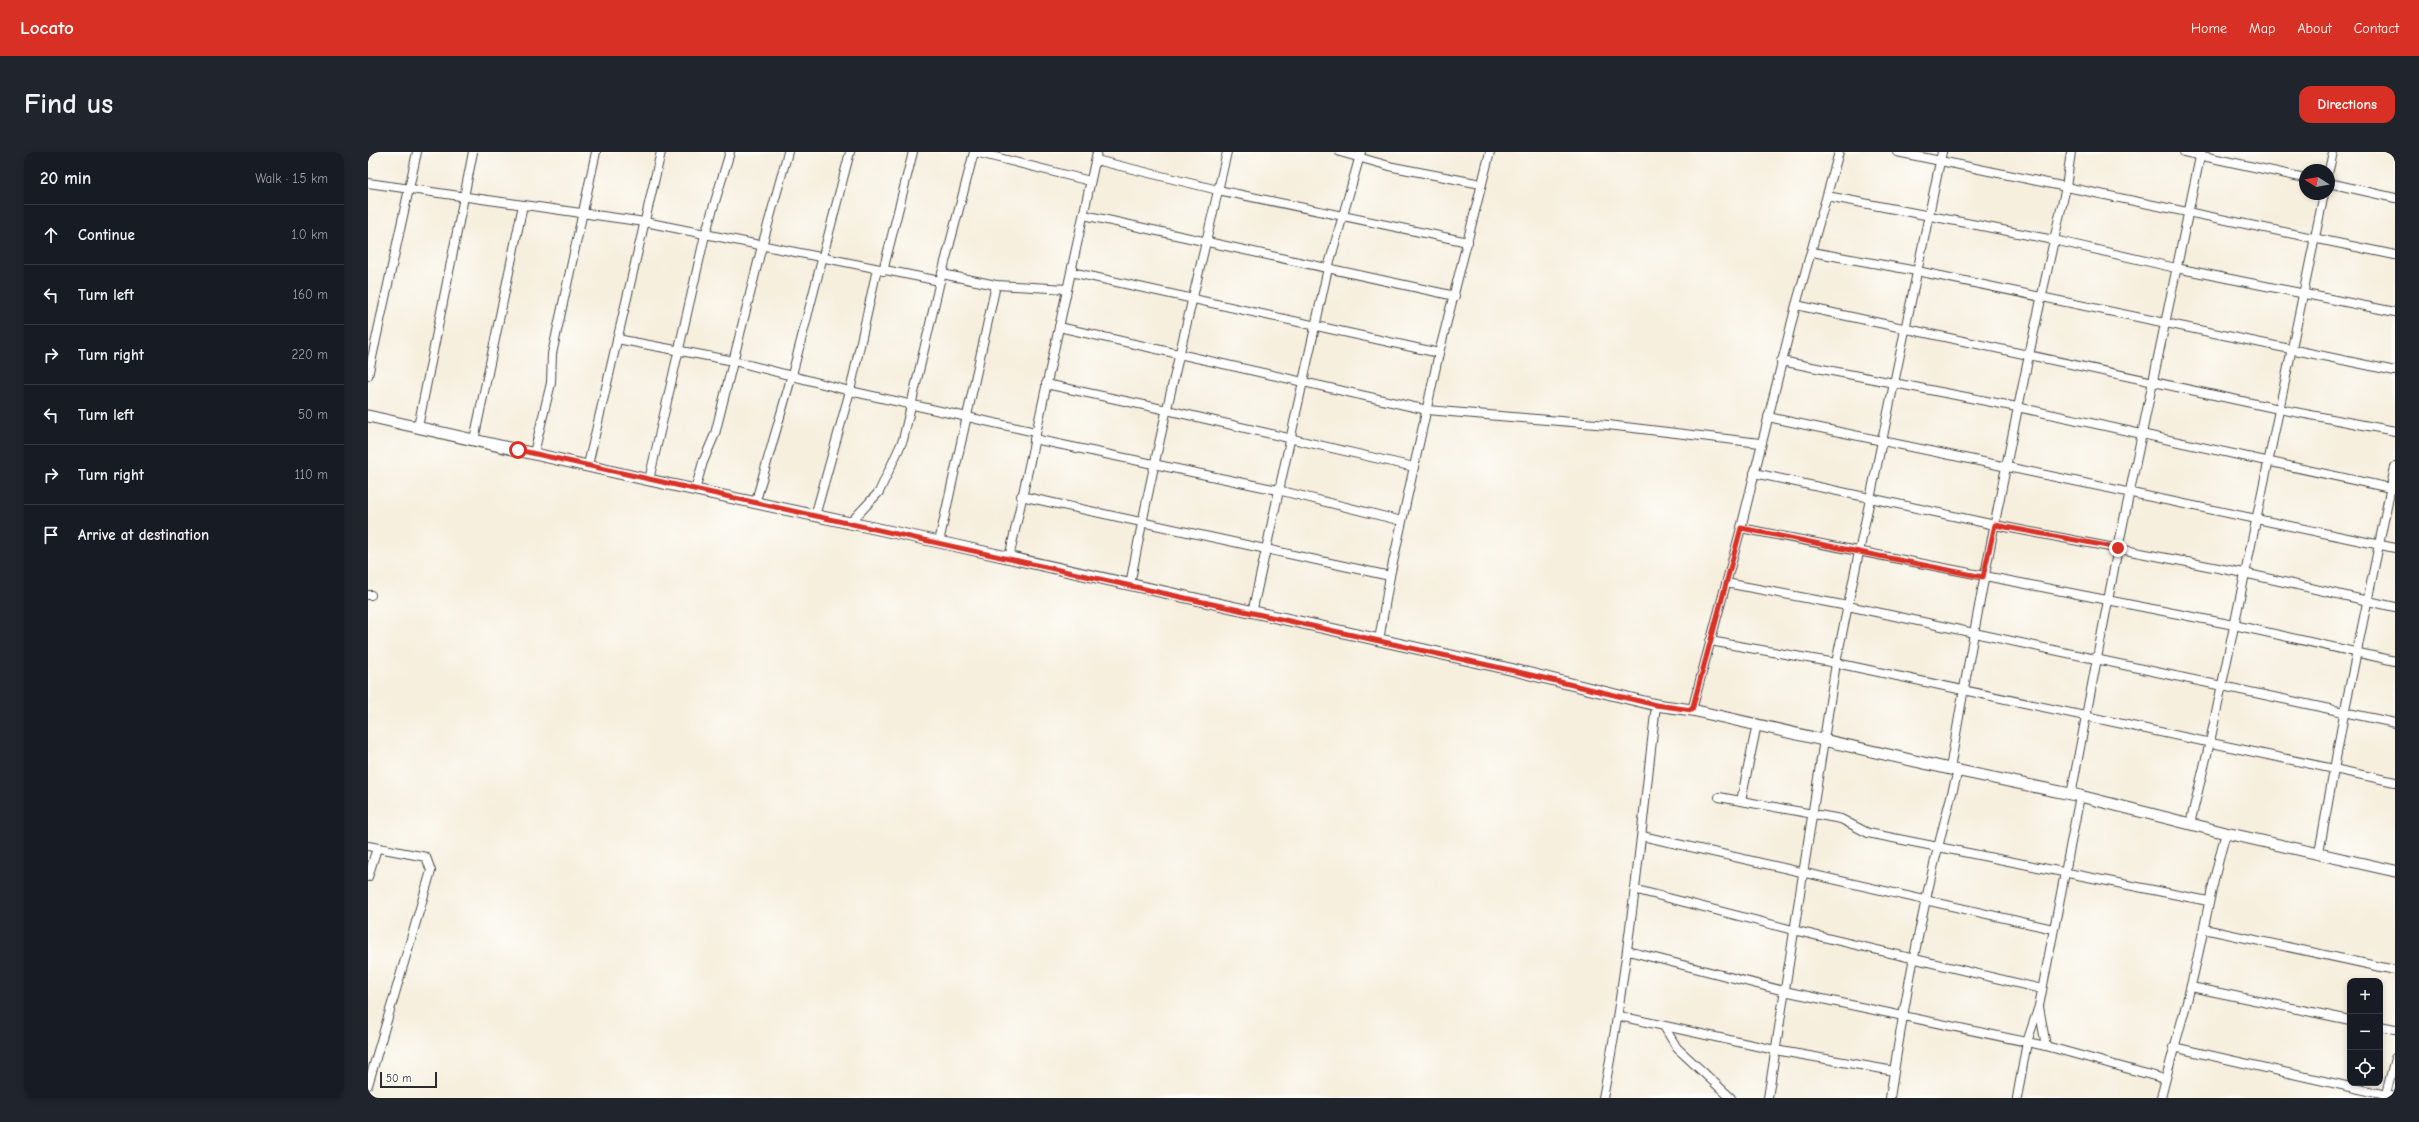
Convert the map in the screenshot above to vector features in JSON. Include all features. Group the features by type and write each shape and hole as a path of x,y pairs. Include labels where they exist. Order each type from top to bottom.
{"street":[{"path":"368,376 416,152"},
{"path":"418,427 474,152"},
{"path":"534,453 551,383 552,354 581,214 596,152"},
{"path":"588,465 661,152"},
{"path":"649,480 677,351 705,235 730,152"},
{"path":"695,490 703,462 716,434 762,246 788,152"},
{"path":"756,504 792,375 850,152"},
{"path":"815,516 850,392 880,270 913,152"},
{"path":"849,524 879,492 903,440 910,404 941,278 974,152 1090,181"},
{"path":"1130,585 1142,522 1156,465 1191,297 1206,242 1227,152"},
{"path":"1340,152 1360,154 1393,167 1481,184"},
{"path":"1379,640 1390,576 1426,410 1490,152"},
{"path":"1692,710 1741,528 1760,443 1768,417 1781,361 1839,152"},
{"path":"1897,152 1940,162 2188,210 2395,255"},
{"path":"1768,1098 1811,814 1836,662 1880,442 1942,152"},
{"path":"1890,1098 1925,900 1954,770 1964,689 1983,577 1995,525 2017,407 2066,187 2071,152"},
{"path":"2184,152 2200,154 2299,177"},
{"path":"2330,164 2333,152"},
{"path":"1252,613 1328,268 1360,154"},
{"path":"2017,1098 2027,1042 2039,1006 2065,872 2085,717 2098,660 2118,548 2152,381 2200,154"},
{"path":"1009,558 1021,496 1096,156 1218,190 1468,242"},
{"path":"368,183 465,195 581,214 645,222 880,270 996,285 1067,289"},
{"path":"2335,184 2395,198"},
{"path":"1827,196 1928,217 2054,240 2176,268 2395,312"},
{"path":"2190,824 2210,742 2323,200"},
{"path":"474,440 523,205"},
{"path":"1084,215 1455,296"},
{"path":"1812,252 1917,271 2164,324 2395,370"},
{"path":"1071,272 1191,297 1439,353"},
{"path":"939,542 996,285"},
{"path":"1796,305 2279,409 2395,431"},
{"path":"1058,327 1179,356 1426,410 1608,425 1760,443"},
{"path":"617,339 734,361 792,375 850,392 967,416 1035,436 1156,465 1278,490 1402,521"},
{"path":"1781,361 2017,407 2142,436 2393,489"},
{"path":"1046,384 1167,410 1414,467"},
{"path":"368,416 756,504 939,542 1252,613 1379,640 1656,705 1692,710 1824,739 1954,770 2076,796 2226,833 2395,871"},
{"path":"1768,417 1880,442 2395,548"},
{"path":"2319,853 2356,651 2368,601 2378,544 2393,489 2395,467"},
{"path":"1754,474 1870,497 1995,525 2244,573 2395,607"},
{"path":"1021,496 1390,576"},
{"path":"1741,528 1983,577 2234,625 2356,651 2395,661"},
{"path":"1726,582 1848,606 2395,724"},
{"path":"1710,641 1836,662 1964,689 2085,717 2395,782"},
{"path":"1603,1098 1619,1016 1628,951 1656,705"},
{"path":"1741,801 1757,724"},
{"path":"1719,797 1841,819 1868,833 1937,845 2208,901"},
{"path":"2161,1098 2173,1047 2191,987 2204,929 2208,901 2226,833"},
{"path":"1642,836 1803,874 2053,929"},
{"path":"368,846 426,857 431,871 368,1085"},
{"path":"368,877 377,848"},
{"path":"1636,890 1793,930 2042,989"},
{"path":"2204,929 2395,970"},
{"path":"1628,951 1784,991 2046,1046 2165,1079"},
{"path":"2191,987 2347,1019"},
{"path":"2039,1006 2046,1046"},
{"path":"1619,1016 1665,1028 1894,1072"},
{"path":"2383,1027 2395,1029"},
{"path":"1665,1028 1677,1048 1732,1098"},
{"path":"2173,1047 2385,1097 2395,1097"},
{"path":"2385,1097 2395,1058"}],"route":[{"path":"518,450 756,504 939,542 1510,670 1656,705 1692,710 1741,528 1983,577 1995,525 2118,548"}]}
